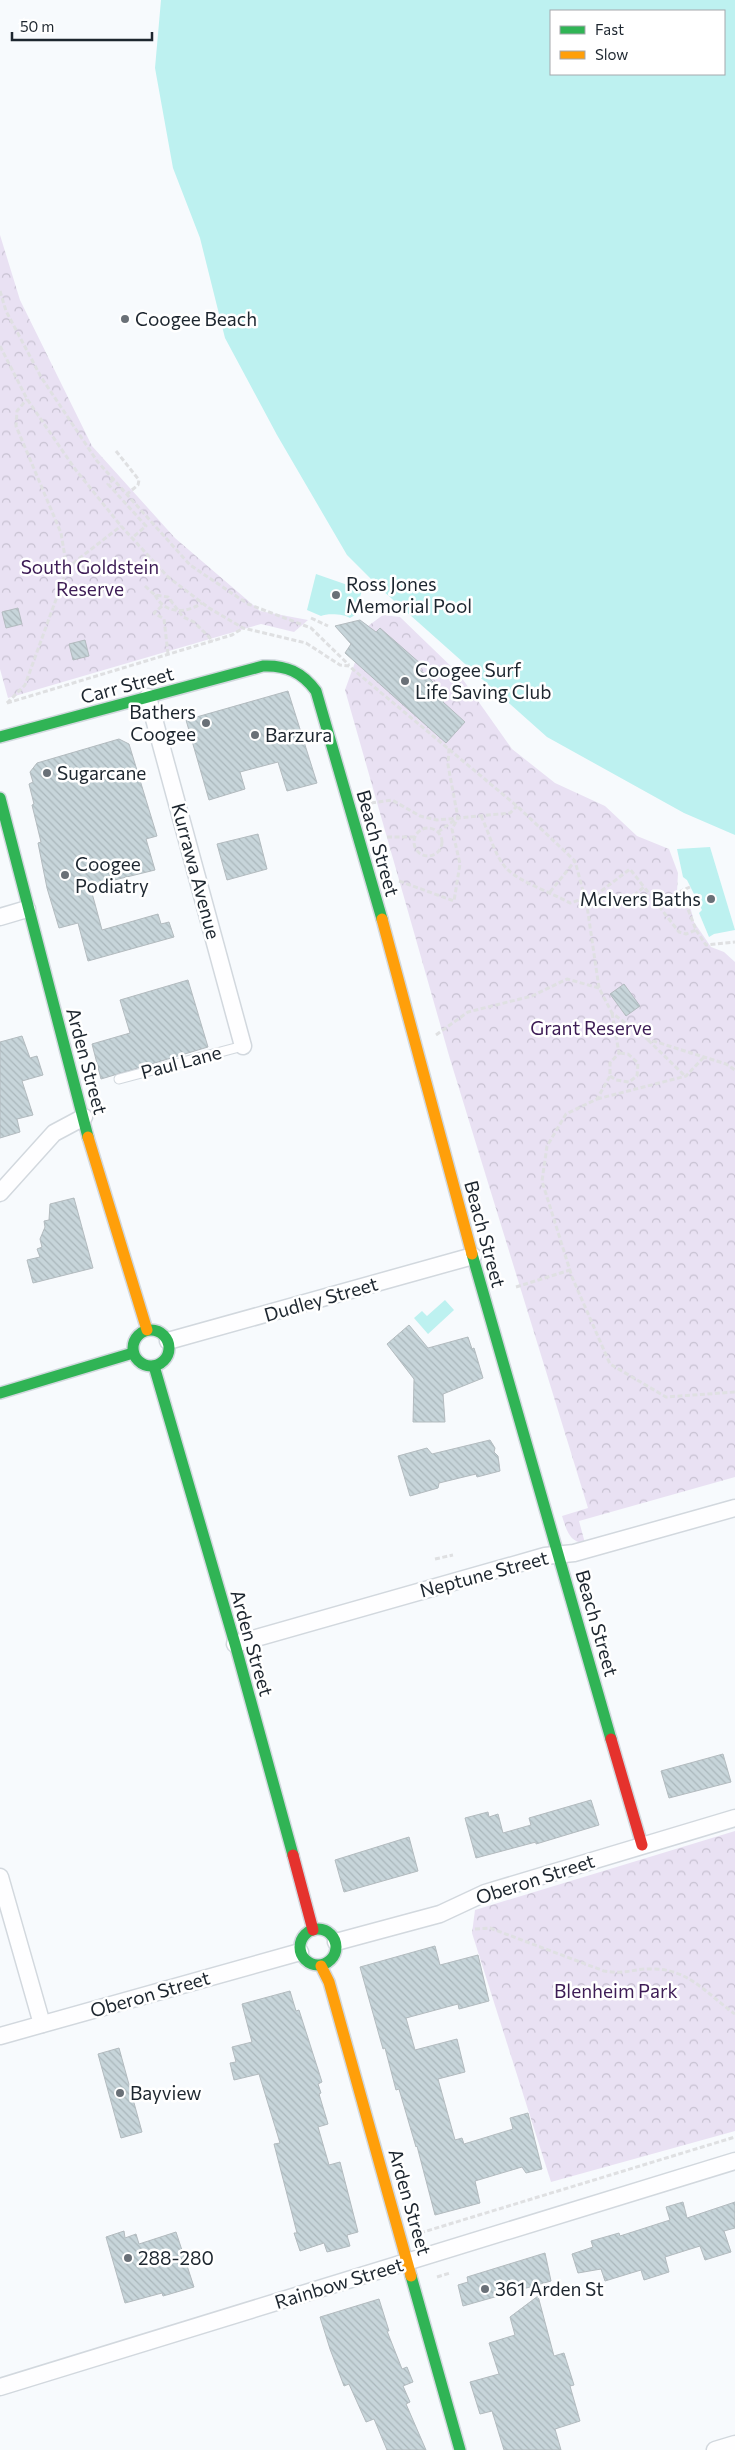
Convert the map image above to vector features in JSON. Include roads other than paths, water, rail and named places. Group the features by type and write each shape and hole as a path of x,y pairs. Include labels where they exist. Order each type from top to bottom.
{"main road":[{"name":"Beach Street","path":"263,666 276,665 293,669 312,685 318,697 418,1048 473,1256 642,1845"},
{"name":"Carr Street","path":"0,738 11,733 263,666"},
{"name":"Arden Street","path":"0,798 27,909 84,1117 147,1330"},
{"path":"147,1330 160,1332 168,1341 170,1350 166,1359 154,1366 141,1364 134,1353 135,1340 147,1330"},
{"path":"0,1393 134,1353"},
{"name":"Arden Street","path":"154,1366 235,1644 313,1930"},
{"path":"313,1930 326,1930 336,1942 337,1949 333,1959 321,1966 307,1962 300,1952 303,1937 313,1930"},
{"name":"Arden Street","path":"321,1966 328,1982 460,2450"}],"street":[{"name":"Kurrawa Avenue","path":"148,697 243,1046"},
{"path":"0,917 27,909"},
{"path":"0,1193 54,1133 84,1117"},
{"name":"Dudley Street","path":"168,1341 473,1256"},
{"name":"Neptune Street","path":"235,1644 545,1556 574,1553 735,1508"},
{"name":"Oberon Street","path":"336,1942 440,1914 486,1893 735,1818"},
{"path":"0,1878 42,2024"},
{"name":"Oberon Street","path":"0,2036 300,1952"},
{"name":"Rainbow Street","path":"0,2387 735,2161"},
{"path":"714,2450 735,2444"}],"lane":[{"name":"Paul Lane","path":"120,1079 243,1046"}],"water":[{"path":"161,0 735,0 735,835 684,813 547,737 382,590 347,555 277,435 225,338 200,238 173,168 155,68"},
{"name":"Ross Jones Memorial Pool","path":"316,574 362,590 355,615 350,618 336,614 321,616 307,610"},
{"name":"McIvers Baths","path":"710,847 735,930 714,934 709,937 699,913 702,910 687,880 683,877 677,849"},
{"path":"445,1300 454,1310 428,1334 414,1318 422,1311 427,1316"}],"place":[{"name":"Coogee Beach","path":"125,319"},
{"name":"Ross Jones Memorial Pool","path":"336,595"},
{"name":"Coogee Surf Life Saving Club","path":"405,681"},
{"name":"Bathers Coogee","path":"206,723"},
{"name":"Barzura","path":"255,735"},
{"name":"Sugarcane","path":"47,773"},
{"name":"Coogee Podiatry","path":"65,875"},
{"name":"McIvers Baths","path":"711,899"},
{"name":"Bayview","path":"120,2093"},
{"name":"288-280","path":"128,2258"},
{"name":"361 Arden St","path":"485,2289"}],"park label":[{"name":"South Goldstein Reserve","path":"90,578"},
{"name":"Grant Reserve","path":"591,1028"},
{"name":"Blenheim Park","path":"616,1991"}]}
